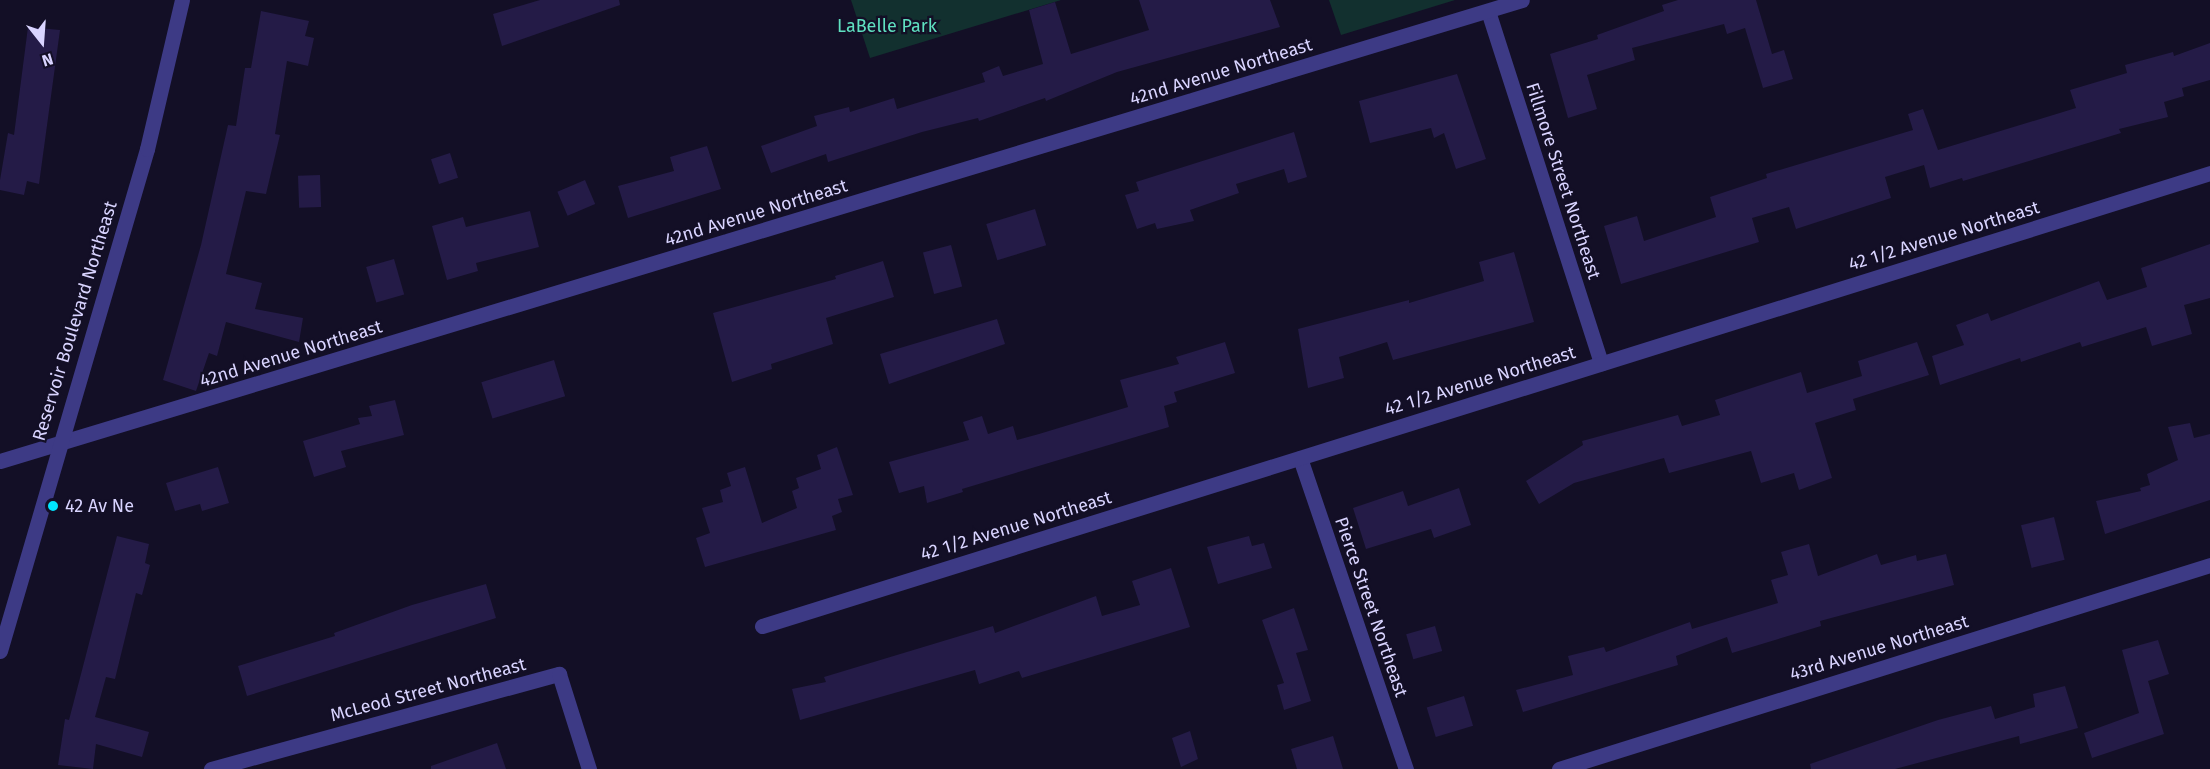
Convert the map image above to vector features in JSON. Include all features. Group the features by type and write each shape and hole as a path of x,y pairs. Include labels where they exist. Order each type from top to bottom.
{"street":[{"name":"Reservoir Boulevard Northeast","path":"0,651 59,443 147,149 183,0"},
{"name":"42nd Avenue Northeast","path":"0,461 1522,0"},
{"name":"Fillmore Street Northeast","path":"1488,11 1601,363"},
{"name":"42 1/2 Avenue Northeast","path":"762,626 2210,173"},
{"name":"Pierce Street Northeast","path":"1300,458 1406,769"},
{"name":"43rd Avenue Northeast","path":"1559,769 2210,565"},
{"name":"McLeod Street Northeast","path":"211,769 559,674 589,769"}],"green space":[{"name":"LaBelle Park","path":"851,0 1061,0 870,58"},
{"path":"1329,0 1455,0 1341,35"}],"building":[{"path":"540,0 619,0 620,5 502,46 493,14"},
{"path":"1139,0 1270,0 1280,27 1117,72 1046,101 1045,98 979,121 978,118 922,132 828,162 826,154 771,173 761,146 817,126 814,116 849,107 850,112 894,98 897,109 985,82 982,73 999,66 1003,76 1043,64 1029,10 1055,2 1071,54 1149,30"},
{"path":"1678,0 1756,0 1772,54 1784,50 1793,79 1763,88 1745,28 1727,34 1724,24 1632,48 1635,60 1587,75 1597,109 1568,118 1550,54 1598,39 1597,35 1664,11 1662,5"},
{"path":"261,11 309,21 305,36 314,38 308,66 287,61 275,134 280,135 266,194 246,191 226,274 262,283 255,309 303,318 299,342 226,322 217,356 209,353 196,391 163,380 201,245 228,125 236,126 245,68 251,68"},
{"path":"28,27 60,30 39,184 27,181 24,195 0,190 0,180 8,133 14,135"},
{"path":"2210,43 2210,80 2182,88 2184,96 2164,102 2168,117 2119,129 2121,133 1963,181 1962,178 1930,188 1924,165 1885,177 1891,198 1796,229 1789,207 1752,218 1759,242 1621,284 1604,226 1637,216 1644,241 1716,217 1710,197 1767,178 1766,174 1913,130 1908,114 1923,109 1938,150 2076,108 2070,90 2127,73 2125,65 2173,52 2174,56"},
{"path":"1457,74 1486,159 1456,169 1444,133 1434,138 1431,128 1370,143 1359,101"},
{"path":"1294,132 1307,177 1288,183 1284,169 1236,184 1239,193 1190,210 1194,221 1157,229 1155,223 1137,229 1125,195 1139,191 1136,182"},
{"path":"707,146 721,189 628,218 618,186 674,171 670,157"},
{"path":"450,153 458,178 439,184 431,159"},
{"path":"320,175 321,207 299,208 298,176"},
{"path":"585,180 595,204 568,216 557,192"},
{"path":"1035,209 1046,245 997,260 986,224"},
{"path":"530,211 539,247 476,263 478,271 447,280 432,226 463,217 466,227"},
{"path":"2210,244 2210,298 2184,305 2192,334 2152,346 2146,327 2082,347 2080,342 2021,362 2020,358 1940,385 1932,356 1964,345 1956,325 1988,313 1991,321 2099,281 2107,300 2147,287 2141,268"},
{"path":"951,245 962,287 934,294 923,253"},
{"path":"1514,252 1534,322 1393,360 1387,342 1339,357 1344,378 1308,388 1298,329 1409,300 1409,303 1484,281 1479,262"},
{"path":"394,259 404,295 376,303 366,267"},
{"path":"883,261 894,297 826,318 833,344 771,364 772,369 732,382 713,313 836,279 835,276"},
{"path":"997,319 1005,344 889,384 880,354"},
{"path":"1225,342 1235,373 1174,392 1177,402 1164,406 1169,427 962,489 963,492 927,503 924,486 899,493 889,462 969,440 963,422 982,416 988,434 1013,426 1017,440 1128,407 1120,380 1179,364 1176,357"},
{"path":"1917,342 1929,375 1853,399 1856,410 1815,423 1832,478 1799,490 1794,473 1761,483 1751,451 1669,473 1664,458 1574,483 1539,504 1526,481 1583,445 1582,441 1678,415 1682,426 1720,415 1715,400 1801,372 1807,393 1862,376 1858,361"},
{"path":"554,360 565,396 492,419 481,382"},
{"path":"395,400 404,435 341,451 346,467 314,477 303,441 360,424 358,418 372,416 369,406"},
{"path":"2190,423 2194,438 2210,434 2210,500 2105,534 2096,501 2141,491 2140,488 2150,485 2147,474 2178,460 2168,427"},
{"path":"837,447 853,495 838,499 842,512 832,516 836,530 705,567 696,538 710,533 702,508 723,502 720,490 731,486 727,473 745,467 762,523 797,508 792,491 799,488 796,478 821,469 817,455"},
{"path":"218,467 229,503 202,511 200,504 175,511 166,483"},
{"path":"1459,488 1471,525 1434,538 1431,529 1366,549 1353,508 1403,491 1408,506"},
{"path":"2054,517 2065,560 2032,568 2021,525"},
{"path":"117,536 149,544 145,563 150,565 142,595 136,593 115,679 106,677 95,717 149,732 142,757 96,744 93,769 58,765 65,719 69,720"},
{"path":"1249,536 1252,546 1264,543 1272,568 1218,584 1207,547"},
{"path":"1809,544 1818,576 1877,554 1881,565 1916,555 1917,561 1946,554 1954,585 1820,621 1821,626 1732,653 1727,637 1676,656 1678,665 1523,712 1516,690 1573,675 1568,656 1604,647 1606,652 1690,622 1692,629 1778,603 1771,580 1788,575 1781,552"},
{"path":"1171,568 1190,627 1022,678 1019,671 979,684 975,670 800,720 792,689 826,682 824,677 993,626 995,633 1096,596 1102,616 1140,605 1132,581"},
{"path":"486,584 496,618 247,696 238,666 335,636 334,633 412,605"},
{"path":"1294,608 1308,650 1296,653 1311,701 1284,710 1277,685 1284,683 1262,620"},
{"path":"1435,626 1442,651 1413,659 1406,634"},
{"path":"2158,640 2169,674 2148,681 2164,734 2092,758 2084,733 2139,713 2122,650"},
{"path":"2065,686 2078,728 2020,744 2019,736 1895,769 1811,769 1810,764 1938,720 1991,706 1995,719 2035,707 2033,694"},
{"path":"1464,696 1473,726 1436,737 1427,707"},
{"path":"1190,731 1198,759 1181,767 1172,738"},
{"path":"1333,736 1343,769 1297,769 1291,749"},
{"path":"497,743 506,769 431,769 431,766"}],"place":[{"name":"42 Av Ne","path":"53,506"}]}
